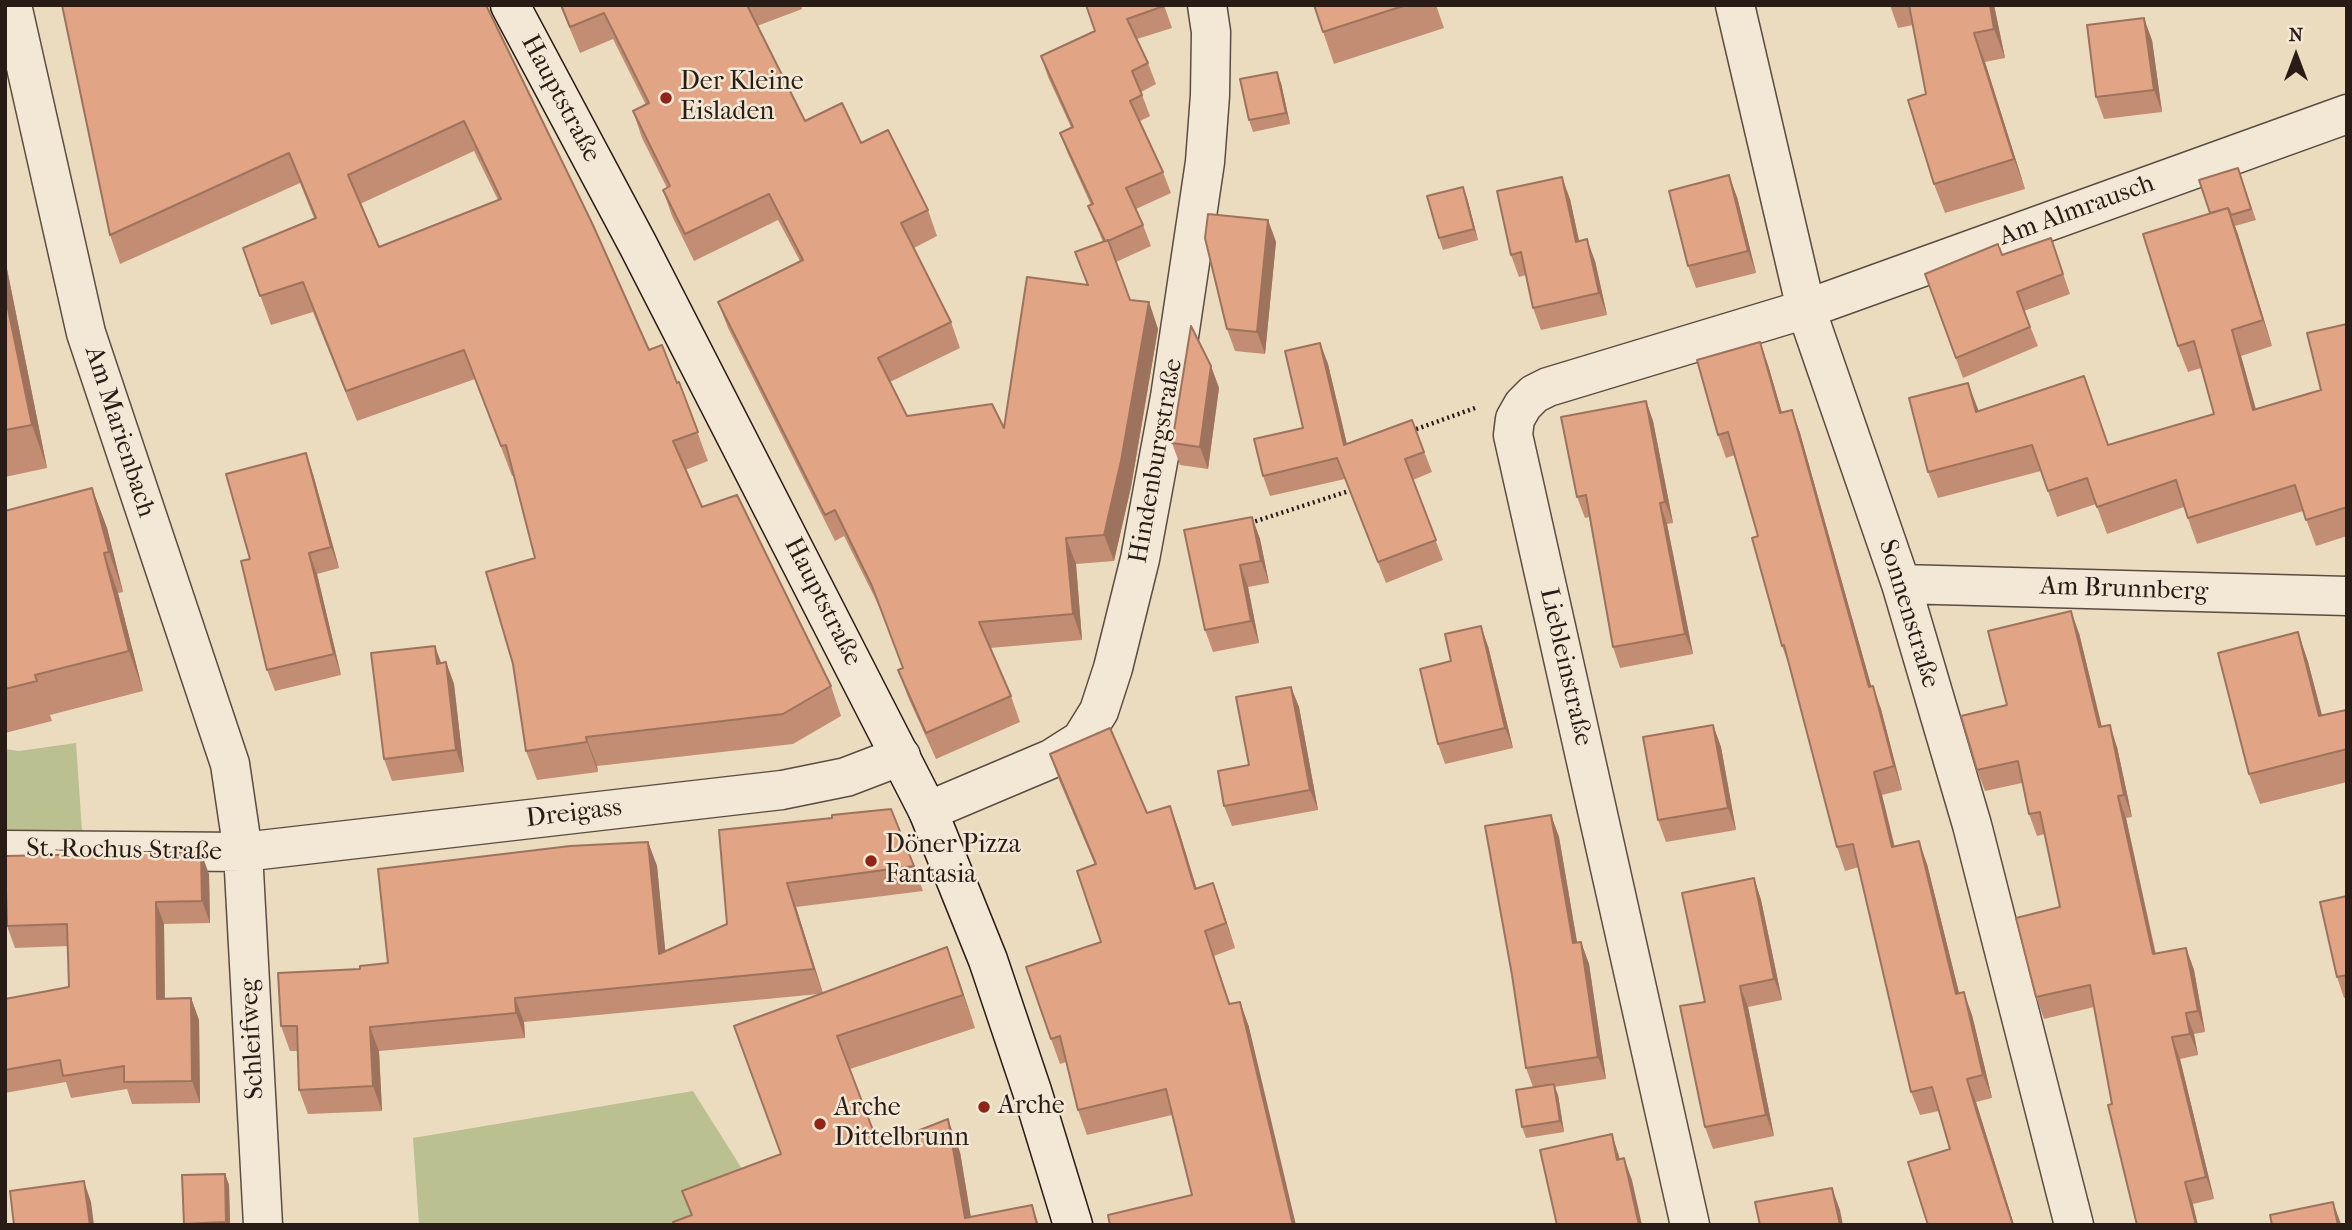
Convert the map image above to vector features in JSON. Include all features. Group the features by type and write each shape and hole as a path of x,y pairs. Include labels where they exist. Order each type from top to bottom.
{"street":[{"name":"Am Marienbach","path":"12,5 86,333 230,764 243,852"},
{"name":"Hauptstraße","path":"510,5 644,257 928,811 988,960 1073,1225"},
{"name":"Hindenburgstraße","path":"928,811 1051,759 1081,740 1099,711 1113,668 1140,559 1170,397 1205,162 1210,70 1207,5"},
{"name":"Sonnenstraße","path":"1735,5 1806,309 1901,584 1972,825 2074,1225"},
{"name":"Am Almrausch","path":"1806,309 2347,114"},
{"name":"Liebleinstraße","path":"1690,1225 1513,435 1516,419 1523,405 1534,394 1548,387 1806,309"},
{"name":"Am Brunnberg","path":"1901,584 2347,596"},
{"name":"Dreigass","path":"243,852 782,790 846,777 901,755"},
{"name":"St.-Rochus-Straße","path":"5,849 243,852"},
{"name":"Schleifweg","path":"243,852 263,1225"}],"path":[{"path":"1407,433 1484,405"},
{"path":"1244,525 1361,487"}],"green space":[{"path":"76,743 82,831 5,830 5,749 19,751"},
{"path":"693,1091 754,1188 668,1225 419,1225 413,1138"}],"building":[{"path":"62,5 486,5 592,223 649,350 662,345 677,383 679,382 698,432 673,441 702,507 737,495 831,686 783,714 586,737 587,742 526,751 513,664 486,572 535,558 506,445 501,446 464,350 346,391 303,282 260,296 243,248 316,218 289,153 110,235","holes":["464,121 501,199 379,247 348,175"]},
{"path":"561,5 747,5 805,121 842,103 861,143 888,130 928,210 901,223 951,322 878,358 907,416 992,404 1004,428 1027,277 1088,285 1075,252 1108,240 1130,300 1149,302 1121,461 1104,535 1066,538 1073,614 979,622 1011,696 926,733 898,670 903,668 872,586 835,510 825,515 718,302 803,260 769,194 685,234 663,190 670,186 633,111 649,103 604,13 570,27"},
{"path":"1086,5 1164,6 1127,19 1148,63 1132,71 1142,95 1130,101 1163,172 1126,188 1143,225 1108,241 1105,241 1088,206 1093,204 1060,133 1073,127 1041,56 1095,31"},
{"path":"1314,5 1406,5 1323,32"},
{"path":"1909,5 1990,5 1994,29 1974,33 2014,159 1934,184 1908,100 1926,94"},
{"path":"2144,18 2154,90 2096,97 2087,25"},
{"path":"1277,72 1286,113 1249,120 1240,79"},
{"path":"2238,168 2251,209 2231,215 2228,208 2210,213 2199,180"},
{"path":"1729,175 1748,251 1688,266 1669,191"},
{"path":"1562,177 1576,242 1587,239 1599,293 1533,308 1521,252 1511,255 1497,191"},
{"path":"1463,187 1474,229 1439,238 1427,196"},
{"path":"2228,208 2263,320 2232,330 2253,410 2321,390 2307,333 2347,324 2347,507 2306,520 2295,485 2188,518 2176,480 2097,507 2087,478 2048,491 2032,445 1928,472 1909,398 1968,383 1976,412 2084,376 2108,445 2214,414 2194,341 2178,346 2143,234"},
{"path":"1208,214 1268,220 1257,332 1227,329 1205,238"},
{"path":"2051,238 2063,274 2017,292 2030,327 1956,358 1925,274 1998,244 2002,255"},
{"path":"5,294 32,425 5,430"},
{"path":"1191,326 1211,366 1200,447 1172,443"},
{"path":"1760,342 1780,413 1792,410 1869,687 1873,686 1894,766 1874,772 1892,847 1919,841 1956,994 1964,992 1983,1075 1967,1079 2013,1225 1928,1225 1908,1162 1950,1149 1932,1087 1911,1092 1853,844 1837,847 1784,645 1782,646 1752,538 1758,536 1728,432 1718,435 1697,360"},
{"path":"1320,343 1344,445 1412,420 1424,452 1405,459 1436,540 1378,562 1337,458 1263,476 1254,439 1303,428 1285,351"},
{"path":"1646,401 1665,502 1660,503 1685,634 1613,647 1586,495 1577,497 1561,417"},
{"path":"306,453 331,547 309,553 334,654 267,670 241,561 250,559 226,474"},
{"path":"92,488 109,552 104,553 129,651 35,675 37,681 5,689 5,511"},
{"path":"1252,517 1261,561 1240,565 1251,621 1205,630 1184,530"},
{"path":"2071,611 2099,727 2110,725 2124,795 2118,796 2153,954 2186,948 2198,1011 2186,1013 2190,1034 2172,1037 2206,1177 2185,1182 2196,1225 2137,1225 2108,1105 2112,1104 2090,985 2036,997 2016,918 2060,907 2040,812 2029,814 2018,761 1977,770 1961,716 2007,705 1988,631"},
{"path":"1481,626 1505,728 1438,744 1420,669 1451,661 1445,634"},
{"path":"2298,632 2319,716 2346,710 2347,749 2249,774 2218,653"},
{"path":"435,646 437,664 446,662 456,750 384,759 371,653"},
{"path":"1291,687 1310,790 1224,806 1218,771 1249,765 1236,697"},
{"path":"1713,725 1728,808 1658,820 1643,737"},
{"path":"1110,728 1147,813 1170,806 1195,889 1213,883 1226,923 1205,931 1229,1004 1240,1002 1293,1225 1110,1225 1108,1215 1192,1195 1166,1089 1078,1110 1060,1036 1051,1039 1026,967 1101,942 1077,871 1096,864 1050,754"},
{"path":"891,809 914,866 787,883 814,969 515,998 516,1013 370,1027 373,1086 299,1090 297,1026 281,1026 278,973 360,969 360,966 388,963 378,869 570,846 648,842 659,954 727,924 719,830"},
{"path":"1551,815 1573,943 1581,942 1598,1057 1526,1068 1485,826"},
{"path":"201,852 202,901 156,902 157,999 191,998 192,1081 124,1082 124,1066 63,1076 60,1060 5,1070 5,999 69,987 67,924 7,926 5,856"},
{"path":"1754,878 1774,979 1740,986 1766,1115 1705,1127 1680,1006 1705,1002 1682,893"},
{"path":"2347,896 2347,975 2337,977 2320,902"},
{"path":"947,947 963,995 837,1036 879,1146 948,1119 965,1218 1032,1205 1037,1225 674,1225 673,1222 692,1215 682,1191 781,1154 734,1026"},
{"path":"1554,1084 1560,1121 1522,1127 1516,1090"},
{"path":"1612,1134 1617,1160 1624,1158 1639,1225 1557,1225 1540,1150"},
{"path":"225,1174 226,1222 184,1224 182,1175"},
{"path":"84,1181 90,1225 14,1225 10,1191"},
{"path":"1832,1188 1840,1225 1760,1225 1755,1202"},
{"path":"2333,1202 2338,1225 2272,1225 2270,1215"}],"place":[{"name":"Der Kleine Eisladen","path":"666,98"},
{"name":"Döner Pizza Fantasia","path":"871,861"},
{"name":"Arche","path":"984,1107"},
{"name":"Arche Dittelbrunn","path":"820,1124"}]}
